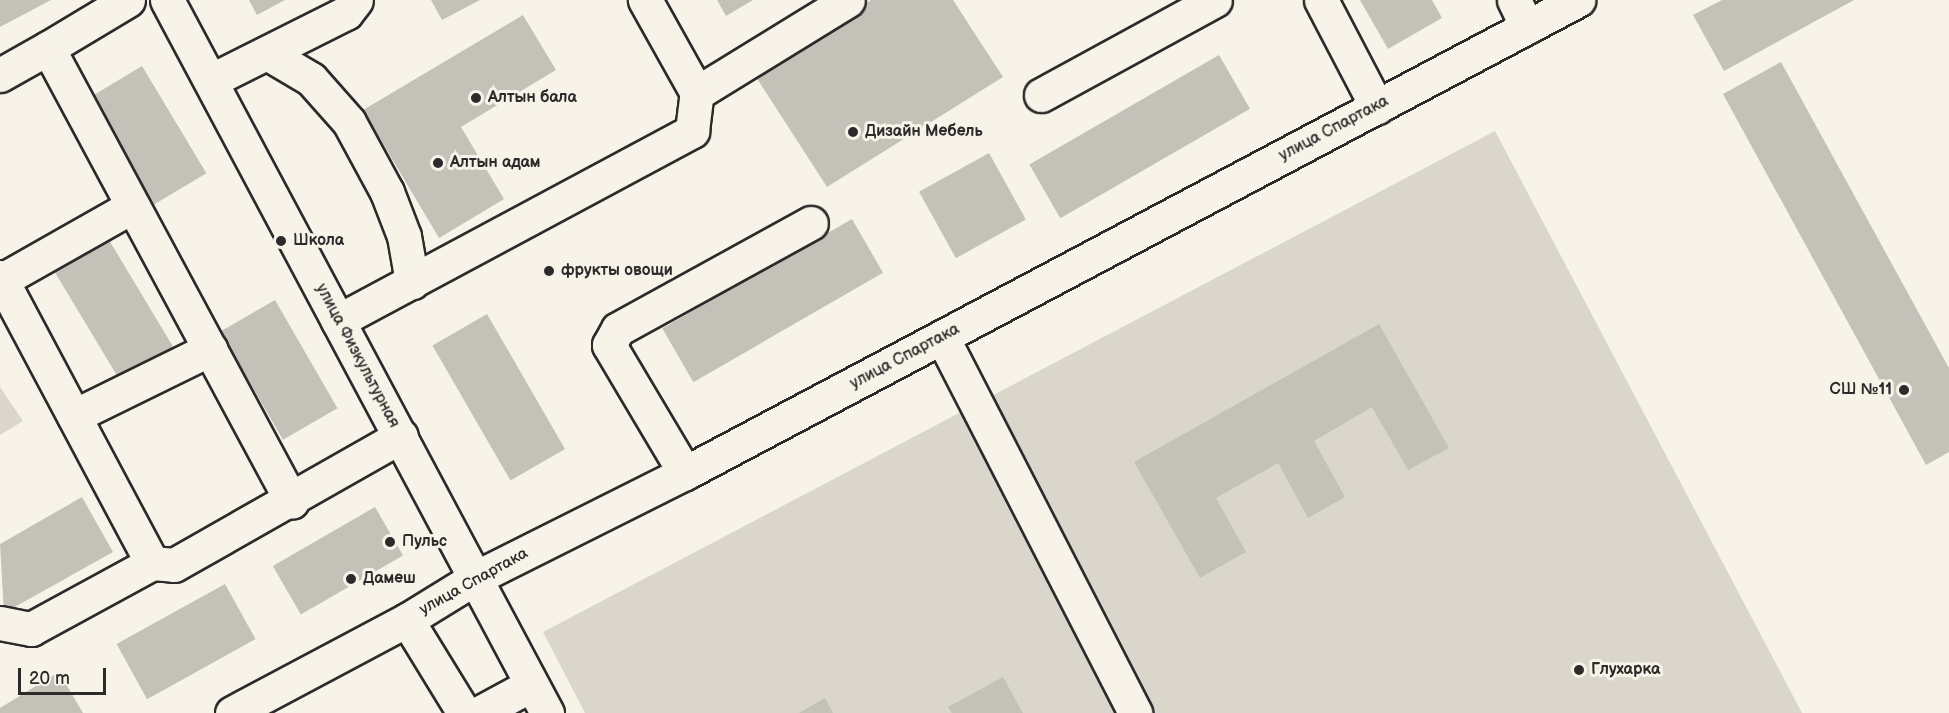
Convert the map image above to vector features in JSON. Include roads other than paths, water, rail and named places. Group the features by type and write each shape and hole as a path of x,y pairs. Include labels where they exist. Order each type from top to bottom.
{"street":[{"path":"0,75 128,0"},
{"name":"улица Физкультурная","path":"167,0 477,577 547,713"},
{"path":"212,80 346,14 356,0"},
{"path":"338,321 692,131 696,93 645,0"},
{"path":"696,93 848,0"},
{"path":"1041,95 1215,0"},
{"path":"1321,0 1377,107"},
{"name":"улица Спартака","path":"232,713 407,620 477,577 685,473 1377,107 1520,14 1578,0"},
{"path":"48,48 292,502"},
{"path":"267,53 311,79 349,122 387,192 412,282"},
{"path":"133,206 1,279 152,563"},
{"path":"685,473 609,345 618,329 811,223"},
{"path":"942,337 1136,713"},
{"path":"74,416 210,349"},
{"path":"0,623 31,628 152,563 174,565 292,502 401,436"},
{"path":"407,620 465,713"},
{"path":"479,713 531,685"}],"place":[{"name":"Алтын бала","path":"476,98"},
{"name":"Дизайн Мебель","path":"853,132"},
{"name":"Алтын адам","path":"438,163"},
{"name":"Школа","path":"281,241"},
{"name":"фрукты овощи","path":"549,271"},
{"name":"СШ №11","path":"1904,390"},
{"name":"Пульс","path":"390,542"},
{"name":"Дамеш","path":"351,579"},
{"name":"Глухарка","path":"1579,670"}]}
